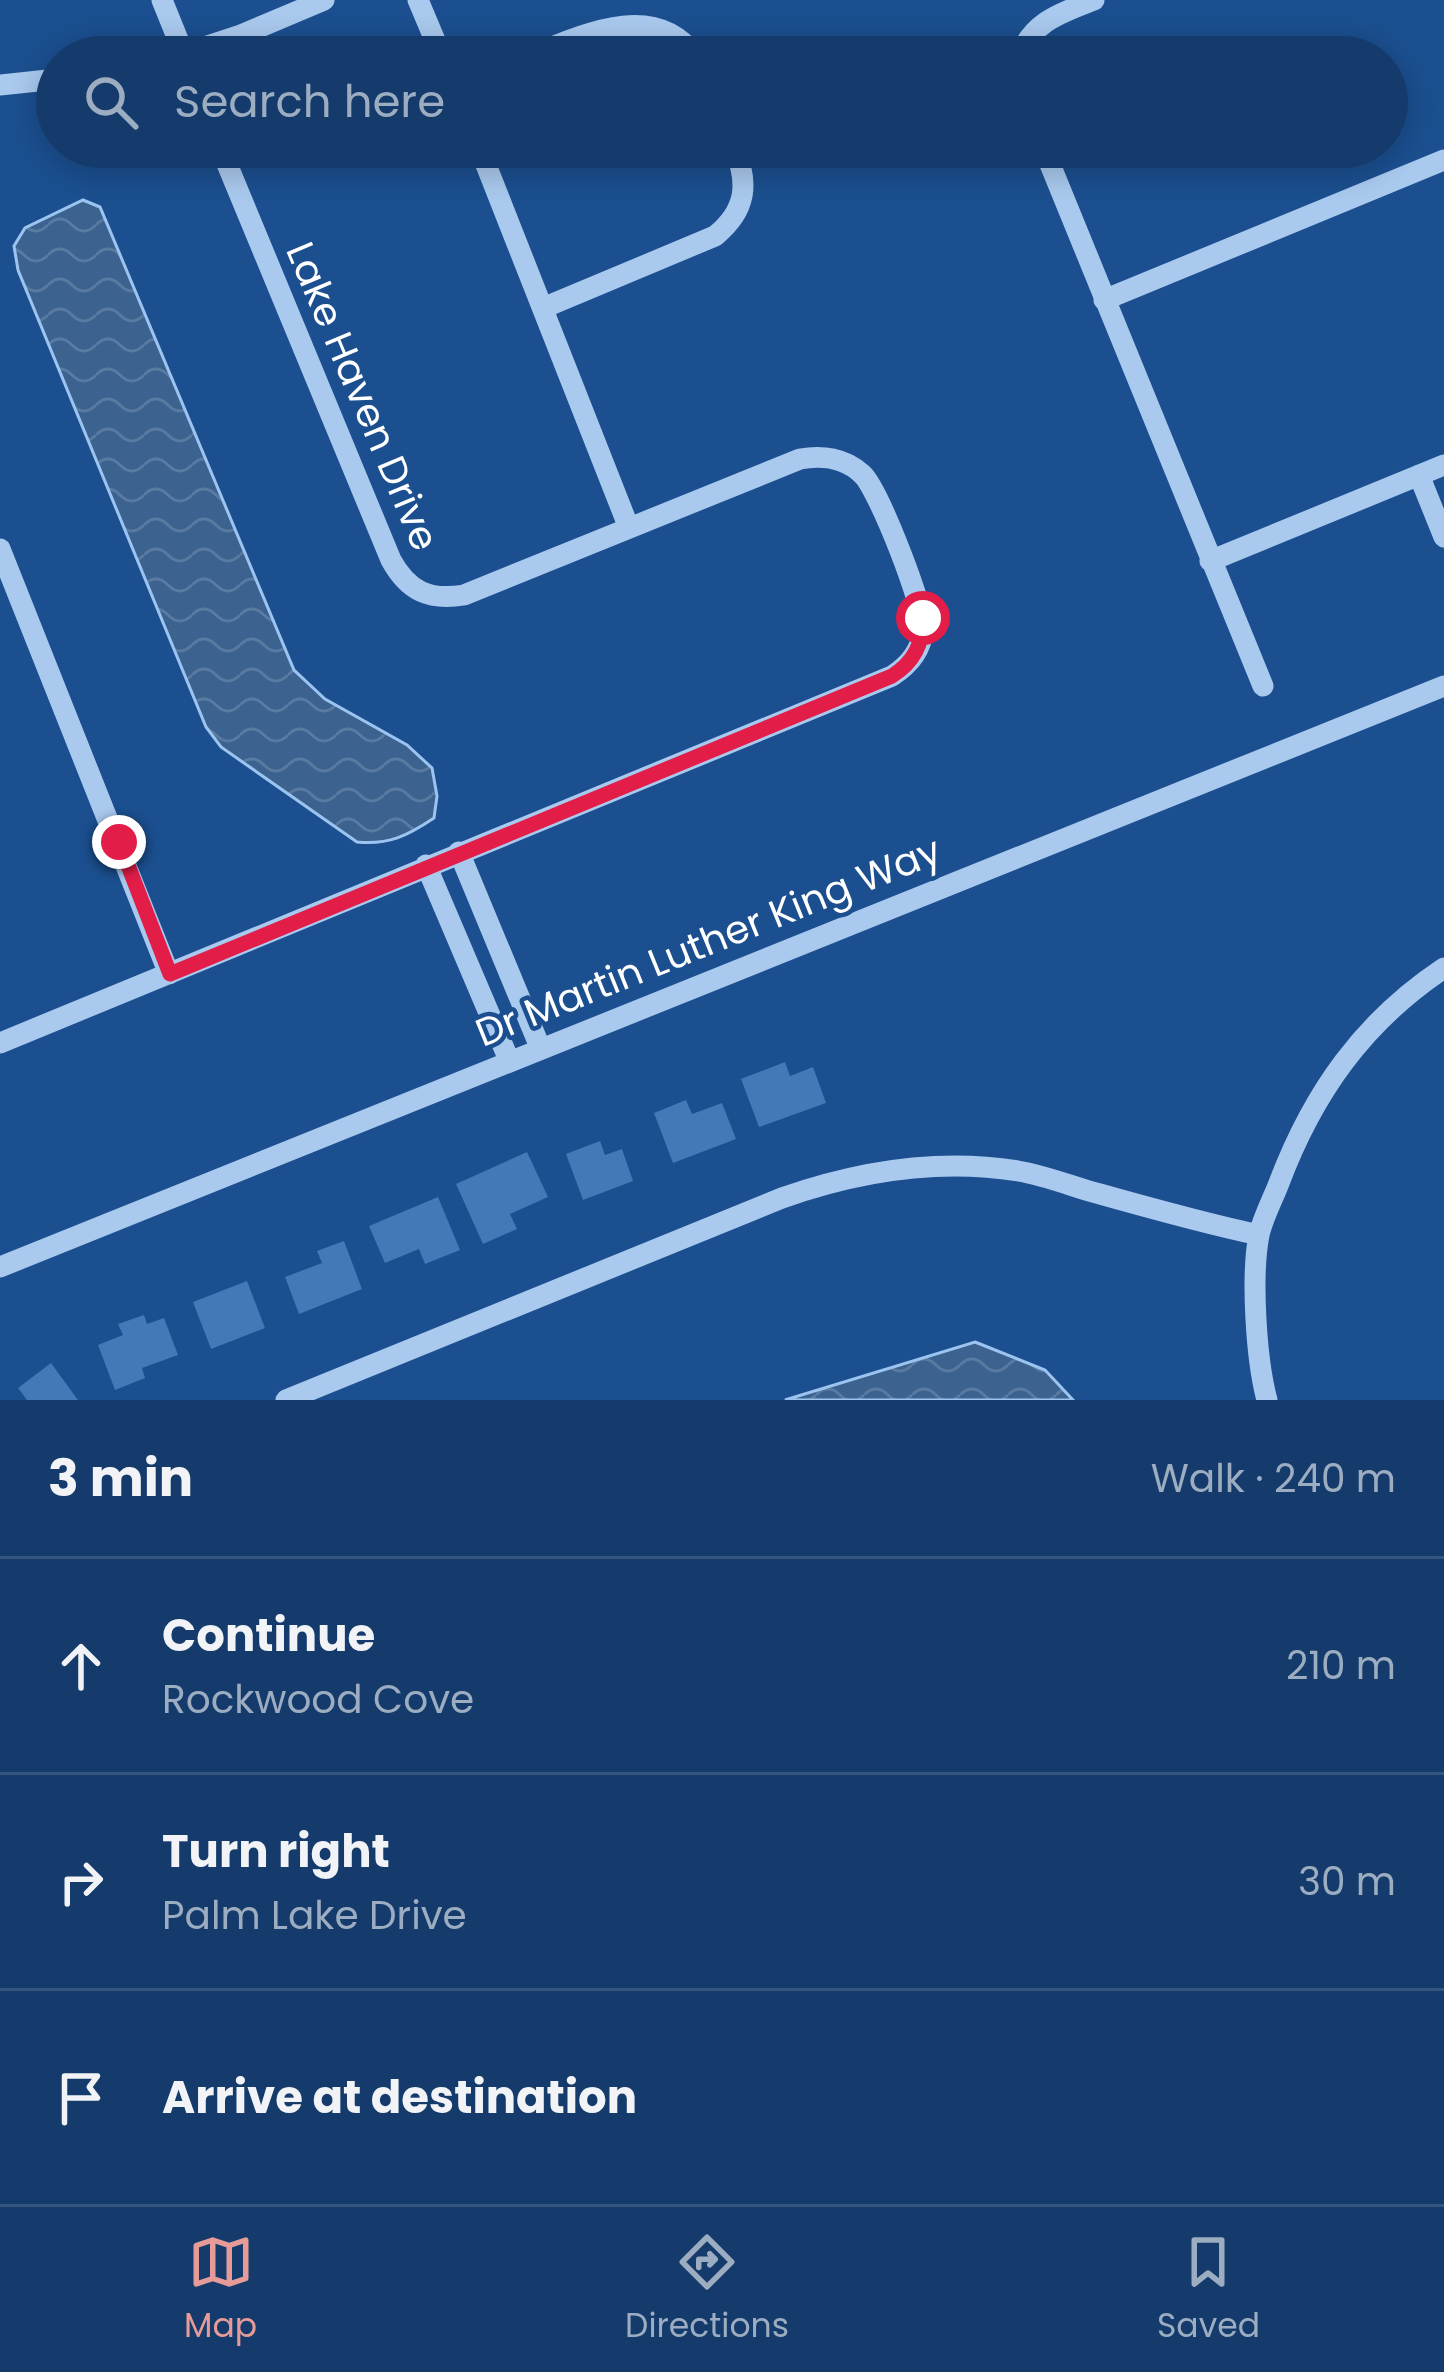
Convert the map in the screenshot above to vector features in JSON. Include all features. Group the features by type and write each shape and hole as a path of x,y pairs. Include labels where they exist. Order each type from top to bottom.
{"street":[{"path":"162,0 174,36"},
{"path":"232,36 324,0"},
{"path":"418,0 433,36"},
{"path":"1033,36 1043,21 1094,0"},
{"path":"579,36 626,17 645,16 664,21 684,36"},
{"path":"0,85 36,81"},
{"path":"1104,300 1444,160"},
{"name":"Lake Haven Drive","path":"229,168 402,580 426,595 464,596 629,528"},
{"path":"0,1043 892,676 917,651 923,633 920,604 873,486 845,463 832,458 800,459 629,528 486,168"},
{"path":"543,308 715,236 740,208 743,168"},
{"path":"1051,168 1263,686"},
{"path":"1210,561 1444,465"},
{"path":"1419,475 1444,537"},
{"path":"0,549 170,974"},
{"name":"Dr Martin Luther King Way","path":"0,1267 1444,686"},
{"path":"459,852 540,1047"},
{"path":"426,865 509,1060"},
{"path":"1267,1400 1258,1343 1259,1235 1299,1129 1332,1075 1389,1010 1444,968"},
{"path":"286,1400 782,1198 893,1169 968,1166 1022,1172 1259,1235"}],"water":[{"path":"83,200 100,207 294,670 325,699 407,745 432,768 437,796 434,818 415,830 388,840 357,842 221,747 206,727 18,270 14,246 25,228"},
{"path":"975,1342 1045,1370 1073,1400 785,1400"}],"building":[{"path":"785,1062 790,1076 813,1067 826,1103 759,1127 741,1079"},
{"path":"686,1100 692,1114 722,1103 736,1139 673,1163 654,1113"},
{"path":"600,1141 605,1155 622,1149 633,1181 583,1200 566,1154"},
{"path":"527,1152 548,1197 510,1214 517,1229 483,1244 456,1184"},
{"path":"438,1197 460,1250 425,1264 419,1249 385,1263 369,1226"},
{"path":"344,1241 362,1289 299,1314 285,1277 322,1263 317,1251"},
{"path":"247,1281 265,1328 211,1349 193,1302"},
{"path":"144,1315 147,1324 164,1318 178,1355 142,1368 145,1378 115,1390 98,1345 123,1335 118,1324"},
{"path":"51,1363 78,1400 27,1400 18,1388"}],"route":[{"path":"119,842 170,974 892,676 917,651 923,618"}]}
